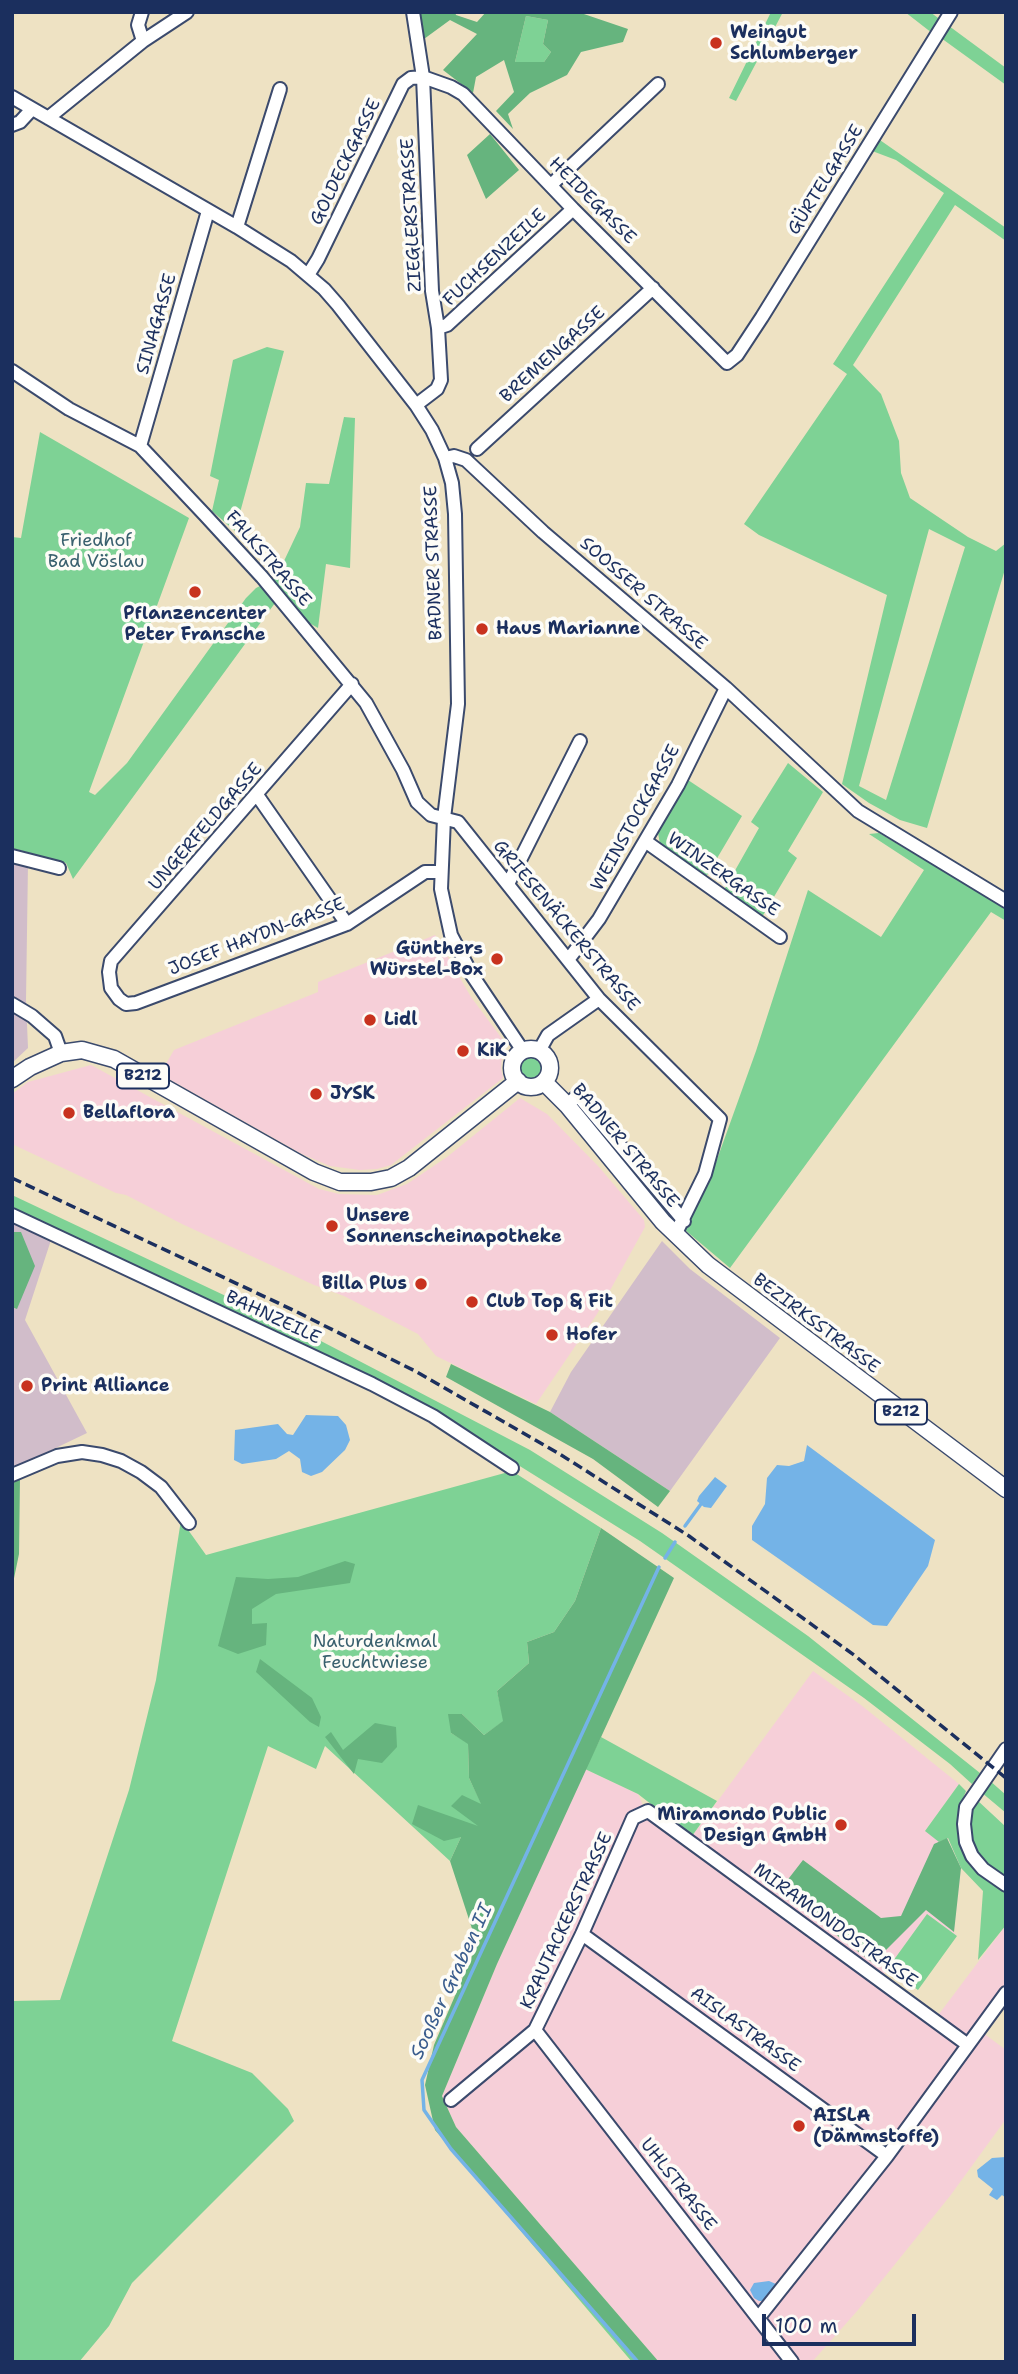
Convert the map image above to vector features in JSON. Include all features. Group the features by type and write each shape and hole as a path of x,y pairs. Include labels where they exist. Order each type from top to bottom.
{"main road":[{"name":"B212","path":"12,1079 30,1067 61,1053 82,1050 114,1059 314,1172 340,1181 371,1182 391,1178 408,1168 518,1081"},
{"path":"531,1051 544,1054 550,1065 548,1077 534,1087 522,1085 512,1070 513,1064 531,1051"},
{"name":"BADNER STRASSE","path":"544,1082 679,1228"},
{"name":"BEZIRKSSTRASSE","path":"679,1228 708,1265 764,1310 1006,1489"}],"street":[{"path":"142,12 138,24 143,41"},
{"path":"48,118 143,41 187,12"},
{"name":"ZIEGLERSTRASSE","path":"413,12 424,77 432,290 438,328 441,380 437,389 416,405"},
{"name":"GÜRTELGASSE","path":"727,363 737,355 762,317 951,12"},
{"name":"HEIDEGASSE","path":"424,77 458,90 727,363"},
{"name":"GOLDECKGASSE","path":"308,275 318,260 403,84 411,78 424,77"},
{"path":"551,185 658,84"},
{"path":"237,227 280,89"},
{"name":"BADNER STRASSE","path":"12,97 237,227 308,275 338,304 416,405 432,430 446,458 455,514 458,704 444,818 441,889 451,935 472,975 531,1051"},
{"path":"12,125 20,122 32,109"},
{"name":"FUCHSENZEILE","path":"438,328 447,325 573,209"},
{"name":"SINAGASSE","path":"139,446 208,211"},
{"name":"BREMENGASSE","path":"477,449 653,288"},
{"name":"FALKSTRASSE","path":"12,371 69,409 139,446 262,576 352,684 382,730 417,802 431,815 444,818"},
{"name":"SOOSSER STRASSE","path":"446,458 454,456 466,460 543,532 726,688 858,811 1006,901"},
{"name":"UNGERFELDGASSE","path":"119,999 111,988 108,972 111,961 352,684"},
{"name":"WEINSTOCKGASSE","path":"568,960 599,919 678,785 726,688"},
{"path":"508,884 580,741"},
{"path":"257,795 347,924"},
{"name":"GRIESENÄCKERSTRASSE","path":"444,818 458,822 599,999 720,1119 705,1174 679,1228"},
{"name":"WINZERGASSE","path":"645,841 780,937"},
{"path":"12,856 59,868"},
{"name":"JOSEF HAYDN-GASSE","path":"119,999 126,1004 136,1003 347,924 425,872 440,872"},
{"path":"531,1051 548,1035 599,999"},
{"path":"12,1004 32,1016 55,1036 61,1053"},
{"name":"BAHNZEILE","path":"12,1215 372,1384 433,1416 512,1468"},
{"path":"12,1475 57,1456 82,1452 102,1455 141,1472 160,1487 189,1523"},
{"path":"1006,1749 966,1807 964,1824 966,1842 972,1856 982,1869 1006,1885"},
{"name":"KRAUTACKERSTRASSE","path":"451,2100 535,2030 582,1934 633,1818 648,1811"},
{"name":"MIRAMONDOSTRASSE","path":"648,1811 968,2045"},
{"name":"AISLASTRASSE","path":"582,1934 887,2156"},
{"path":"759,2317 887,2156 1006,1993"},
{"name":"UHLSTRASSE","path":"535,2030 792,2362"}],"shaded area":[{"path":"12,860 28,863 28,1048 12,1063"},
{"path":"435,935 471,997 503,1040 503,1078 391,1165 360,1170 330,1166 302,1154 160,1074 174,1050 318,992 318,982"},
{"path":"91,1065 319,1189 339,1194 377,1195 407,1184 447,1157 520,1098 547,1114 599,1167 644,1220 645,1227 597,1314 536,1404 436,1356 418,1334 344,1296 314,1285 12,1144 12,1094 28,1082"},
{"path":"12,1221 51,1240 25,1320 87,1433 12,1469"},
{"path":"662,1241 690,1269 780,1338 670,1491 550,1412 571,1372"},
{"path":"813,1671 861,1705 959,1784 925,1831 947,1838 961,1868 954,1932 957,1936 927,1914 884,1974 692,1836"},
{"path":"585,1769 638,1794 651,1823 930,2026 1006,1925 1006,1984 975,2027 1006,2050 1006,2119 950,2196 858,2310 812,2362 659,2362 456,2127 442,2096 497,1964"}],"green space":[{"path":"418,12 455,12 456,15 477,22 486,12 578,12 628,29 623,42 581,52 567,75 530,93 508,114 513,129 496,111 514,92 504,60 476,77 473,93 443,70 477,34 450,20 424,39","holes":["526,16 548,20 543,44 551,52 544,62 515,62"]},
{"path":"771,12 783,12 736,101 729,98"},
{"path":"905,12 930,12 1006,68 1006,85 941,38 877,138 1006,228 1006,241 955,205 853,365 881,394 899,441 901,473 910,498 968,537 996,551 1006,543 1006,566 927,828 900,820 842,784 887,595 759,535 744,524 847,374 833,364 944,193 896,160 859,146 932,33","holes":["929,529 965,547 886,800 859,786"]},
{"path":"526,16 548,20 543,44 551,52 544,62 515,62"},
{"path":"490,134 519,170 486,199 467,155"},
{"path":"267,347 284,351 235,531 212,511 219,480 210,476 233,360"},
{"name":"Friedhof Bad Vöslau","path":"344,417 355,418 350,568 326,564 318,628 275,603 73,879 66,863 12,848 12,537 21,538 40,432 189,518 89,792 95,795 127,763 246,598 256,588 276,578 300,527 306,483 329,484"},
{"path":"788,763 823,792 788,851 797,858 762,917 724,890 759,828 751,822"},
{"path":"688,780 742,816 706,877 660,844 658,833"},
{"path":"879,833 1006,908 1006,921 991,912 730,1268 685,1230 710,1179 756,1051 808,890 881,937 924,870 869,834"},
{"path":"531,1057 542,1064 543,1069 536,1080 531,1081 520,1074 519,1069 526,1058"},
{"path":"12,1195 319,1340 530,1450 662,1533 808,1636 980,1773 972,1784 864,1698 640,1541 393,1387 12,1211"},
{"path":"12,1232 21,1232 35,1266 17,1309 12,1307"},
{"path":"451,1364 550,1412 670,1491 658,1507 593,1459 446,1377"},
{"name":"Naturdenkmal Feuchtwiese","path":"512,1471 601,1528 575,1601 554,1632 527,1642 529,1663 497,1691 504,1721 484,1735 462,1714 451,1733 468,1743 469,1778 482,1805 480,1827 461,1837 450,1861 325,1746 316,1769 268,1746 172,2041 252,2073 288,2109 294,2121 132,2283 109,2326 79,2362 12,2362 12,2001 60,2000 129,1790 156,1680 181,1520 206,1555"},
{"path":"20,1477 19,1554 12,1588 12,1481"},
{"path":"601,1528 674,1578 497,1964 442,2096 456,2127 659,2362 638,2362 435,2130 425,2085 434,2045 477,1944 450,1861 461,1837 444,1841 412,1824 418,1805 478,1826 451,1806 462,1795 481,1804 469,1778 468,1744 451,1733 448,1714 462,1714 484,1735 503,1721 497,1691 529,1663 527,1642 554,1632 575,1601"},
{"path":"345,1561 355,1564 350,1583 276,1594 252,1609 252,1624 267,1623 266,1645 238,1654 218,1646 236,1577 298,1577"},
{"path":"260,1659 312,1698 321,1717 319,1727 310,1722 256,1672"},
{"path":"375,1723 396,1727 397,1747 382,1763 358,1759 354,1774 325,1737 331,1732 343,1750"},
{"path":"601,1737 717,1801 692,1836 638,1794 585,1769"},
{"path":"989,1780 1006,1795 1006,1813 981,1792"},
{"path":"959,1784 966,1791 958,1811 958,1831 964,1852 974,1869 991,1884 1006,1891 1006,1925 978,1960 983,1891 961,1868 948,1838 939,1842 925,1831"},
{"path":"977,1800 1006,1827 1006,1879 982,1860 971,1838 971,1812"},
{"path":"947,1838 961,1868 954,1932 926,1910 873,1963 779,1891 803,1860 881,1918 901,1916 934,1844"},
{"path":"927,1914 957,1936 918,1990 888,1968"},
{"path":"435,2130 638,2362 632,2362"}],"water":[{"path":"306,1415 338,1416 346,1425 350,1440 345,1450 322,1472 311,1476 302,1472 300,1459 289,1451 276,1459 242,1464 234,1460 235,1430 278,1424 287,1434 293,1435"},
{"path":"807,1445 935,1540 928,1566 887,1626 873,1625 752,1540 752,1526 765,1504 767,1478 777,1465 789,1466 804,1461"},
{"path":"715,1477 727,1486 711,1508 704,1507 697,1501"},
{"path":"1006,2157 1006,2198 1002,2195 997,2200 989,2195 993,2189 978,2177 977,2170 992,2158"},
{"path":"769,2281 776,2284 765,2301 754,2298 750,2290 754,2283"}],"waterway":[{"path":"685,1526 701,1504"},
{"path":"665,1558 675,1542"},
{"name":"Sooßer Graben II","path":"638,2362 451,2149 424,2110 422,2080 659,1567"}],"railway":[{"path":"12,1178 293,1310 415,1371 558,1453 689,1536 854,1655 1006,1778"}],"place":[{"name":"Weingut Schlumberger","path":"716,43"},
{"name":"Pflanzencenter Peter Fransche","path":"195,592"},
{"name":"Haus Marianne","path":"482,629"},
{"name":"Günthers Würstel-Box","path":"497,959"},
{"name":"Lidl","path":"370,1020"},
{"name":"KiK","path":"463,1051"},
{"name":"JYSK","path":"316,1094"},
{"name":"Bellaflora","path":"69,1113"},
{"name":"Unsere Sonnenscheinapotheke","path":"332,1226"},
{"name":"Billa Plus","path":"421,1284"},
{"name":"Club Top & Fit","path":"472,1302"},
{"name":"Hofer","path":"552,1335"},
{"name":"Print Alliance","path":"27,1386"},
{"name":"Miramondo Public Design GmbH","path":"841,1825"},
{"name":"AISLA (Dämmstoffe)","path":"799,2126"}]}
